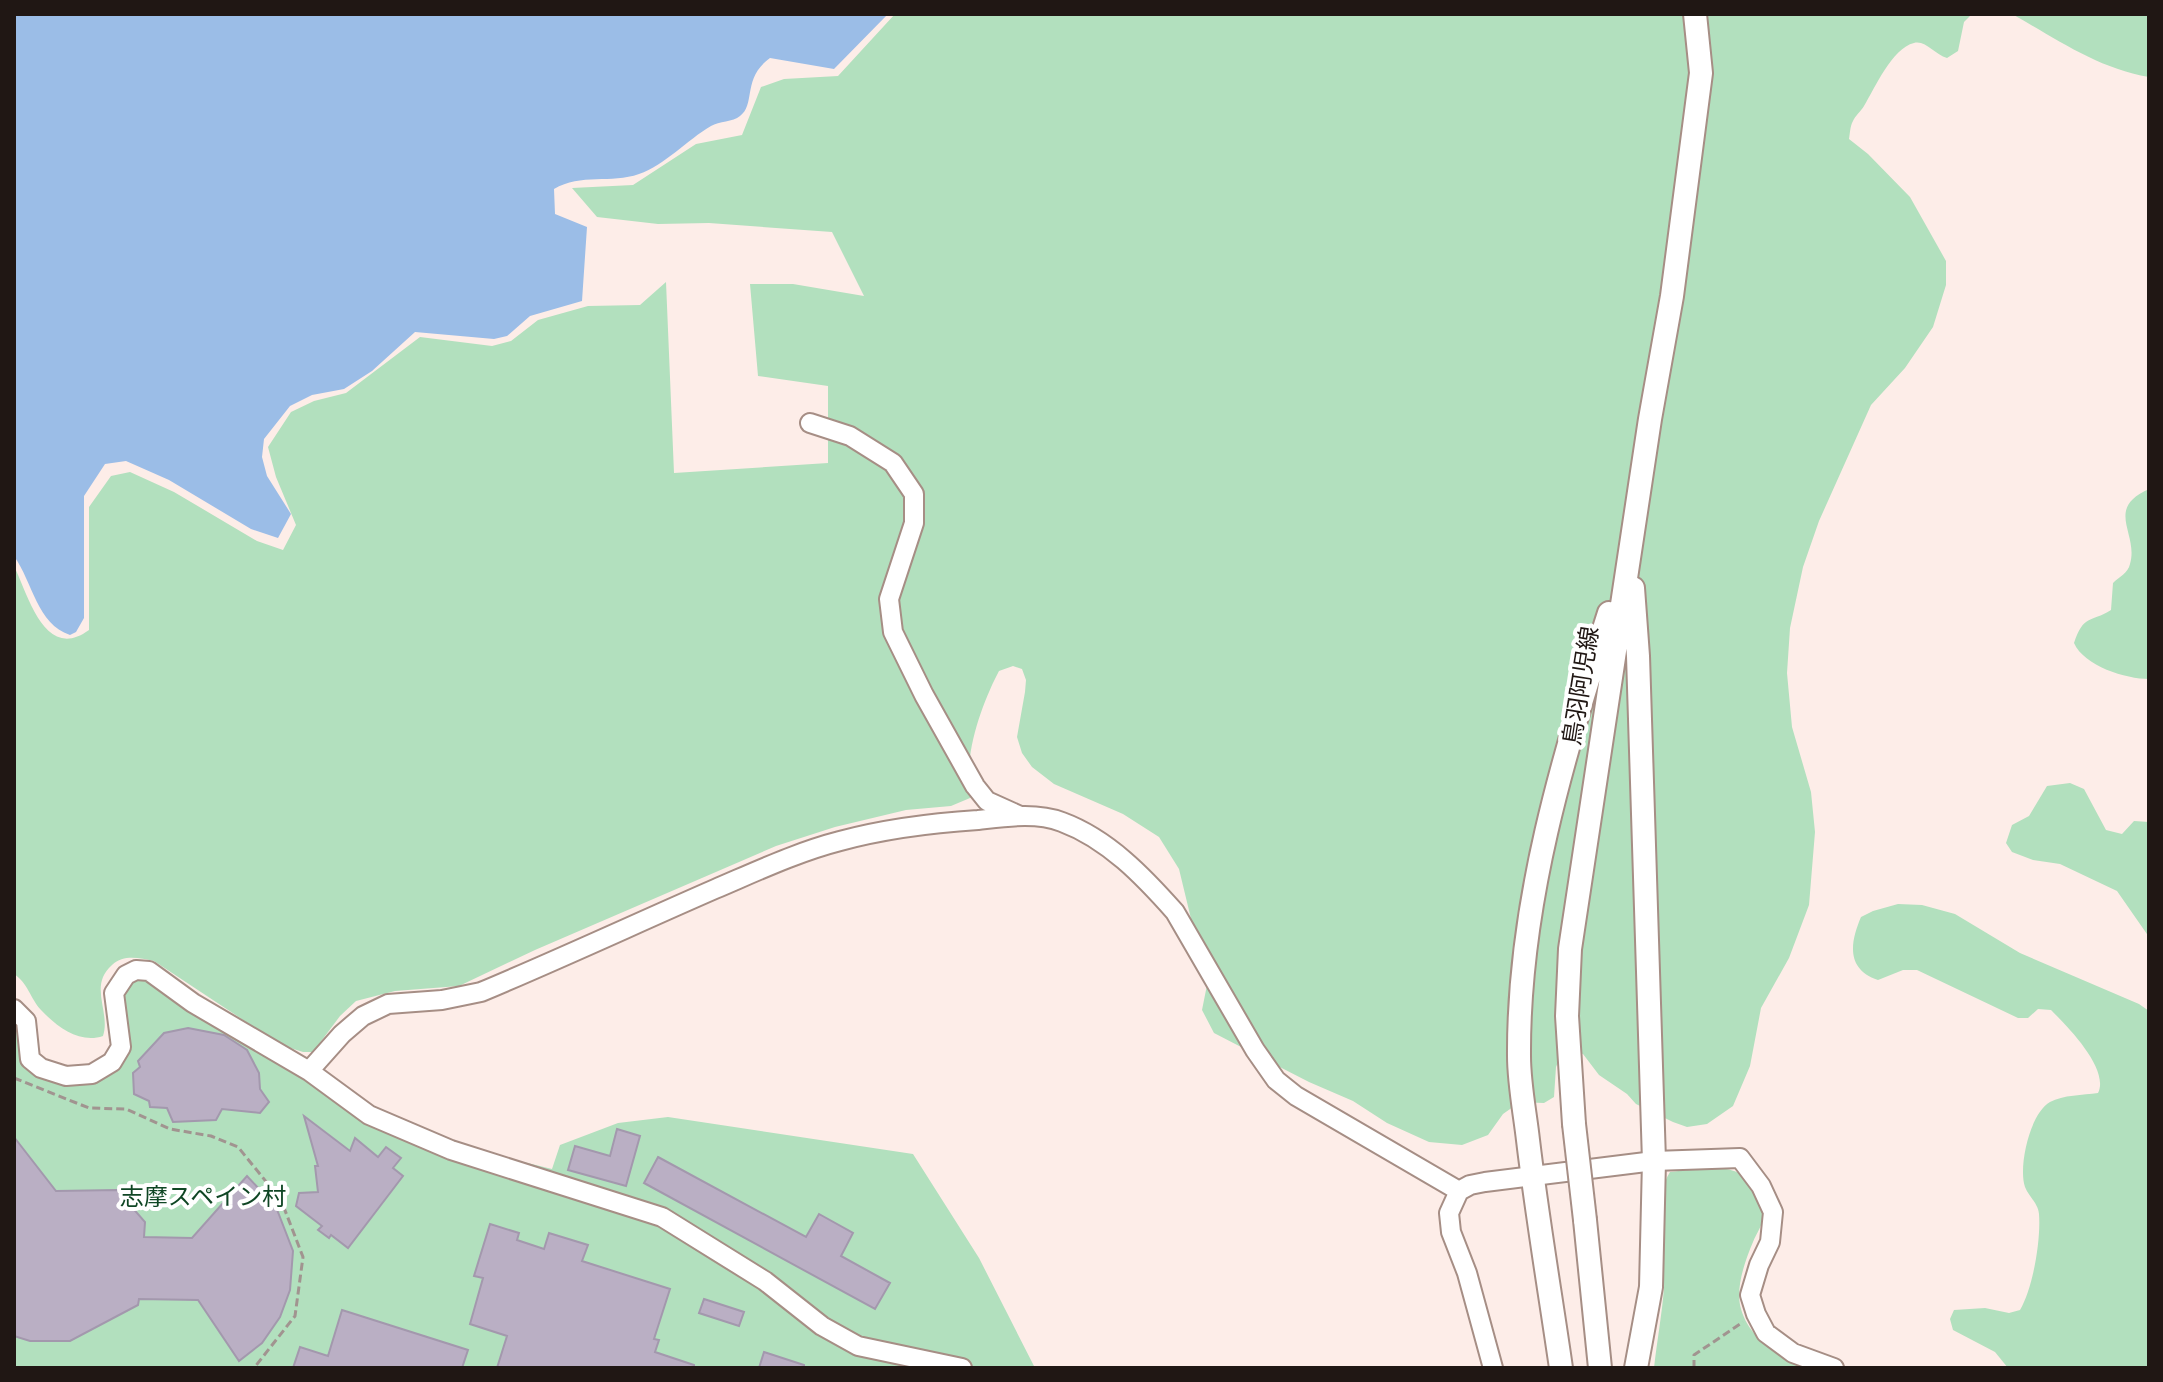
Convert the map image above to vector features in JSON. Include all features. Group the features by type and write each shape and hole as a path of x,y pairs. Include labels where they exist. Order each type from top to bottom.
{"main road":[{"name":"鳥羽阿児線","path":"1600,1368 1574,1124 1567,1016 1570,949 1630,547 1672,296 1701,73 1695,14"},
{"path":"1630,547 1638,656 1654,1161 1651,1287 1636,1368"},
{"path":"1561,1368 1532,1176 1519,1061 1519,998 1531,898 1554,800 1630,547"}],"street":[{"path":"810,423 850,436 893,463 914,494 914,523 889,599 893,632 975,786 987,801 1020,816"},
{"path":"309,1071 363,1016 388,1004 442,1000 481,992 758,871 839,841 898,829 1020,816 1045,817 1063,822 1094,838 1128,863 1175,912 1255,1050 1276,1080 1296,1096 1459,1191"},
{"path":"14,1009 26,1021 30,1059 41,1068 66,1076 92,1074 112,1062 121,1047 114,993 126,975 136,970 149,971 193,1003 309,1071 369,1115 451,1150 662,1217 765,1281 822,1326 878,1360 962,1368"},
{"path":"1493,1368 1467,1273 1451,1232 1449,1213 1459,1191 1485,1182 1654,1161 1740,1158 1761,1186 1773,1212 1770,1242 1750,1295 1756,1314 1766,1333 1793,1353 1834,1368"}],"path":[{"path":"14,1078 89,1108 126,1109 170,1129 211,1136 238,1147 281,1200 303,1257 295,1316 254,1368"},
{"path":"1694,1368 1694,1355 1756,1314"}],"green space":[{"path":"895,14 1972,14 1964,22 1958,51 1947,58 1918,43 1898,52 1851,128 1849,139 1910,197 1946,261 1946,285 1933,327 1905,368 1871,405 1819,521 1803,567 1790,628 1787,673 1792,727 1811,792 1815,832 1809,905 1789,958 1761,1008 1750,1066 1733,1106 1707,1124 1687,1127 1636,1104 1599,1075 1583,1054 1573,1051 1561,1055 1556,1067 1554,1097 1544,1103 1520,1102 1503,1114 1488,1135 1462,1145 1429,1142 1214,1033 1202,1010 1207,985 1179,869 1159,837 1123,814 1054,784 1032,767 1022,753 1017,737 1026,680 1022,669 1013,666 999,671 975,731 969,765 974,792 970,798 951,806 906,810 835,827 776,846 459,986 395,991 356,1001 340,1016 313,1052 281,1045 154,961 143,959 122,959 105,973 101,990 103,1036 77,1036 54,1022 37,1005 23,982 14,974 14,566 33,608 50,632 61,638 74,638 89,630 89,507 111,476 130,472 174,492 257,541 283,550 296,525 276,477 268,447 291,412 314,401 346,393 420,337 492,346 511,341 538,320 588,306 640,305 666,282 674,473 828,463 828,386 758,376 750,284 793,284 864,296 832,232 709,223 658,224 597,217 572,188 633,185 696,144 742,135 761,87 784,79 838,76"},
{"path":"2012,14 2149,14 2149,77 2095,60"},
{"path":"2149,489 2149,679 2107,670 2087,658 2074,643 2088,620 2111,610 2113,583 2129,567 2132,553 2126,522 2128,505"},
{"path":"2070,783 2084,789 2106,830 2122,834 2134,821 2149,822 2149,937 2117,891 2060,864 2033,860 2012,852 2006,843 2012,825 2029,816 2047,786"},
{"path":"1898,904 1922,905 1955,914 2020,953 2149,1011 2149,1368 2008,1368 1995,1352 1953,1330 1950,1319 1954,1310 1985,1308 2009,1313 2020,1310 2032,1277 2039,1237 2038,1210 2023,1178 2031,1128 2050,1102 2098,1093 2100,1083 2093,1060 2085,1048 2051,1010 2038,1009 2028,1018 2018,1018 1917,970 1903,970 1878,980 1860,969 1853,954 1853,945 1861,917"},
{"name":"志摩スペイン村","path":"123,968 183,986 256,1029 389,1116 453,1145 552,1169 560,1145 618,1123 668,1117 913,1154 979,1258 1035,1368 14,1368 14,999 28,1012 34,1045 43,1062 60,1069 90,1067 102,1061 113,1042 108,986"},
{"path":"1713,1167 1743,1175 1763,1210 1740,1284 1739,1301 1745,1320 1766,1344 1802,1368 1654,1368 1664,1288 1660,1212 1665,1184 1670,1172"}],"water":[{"path":"14,14 888,14 834,69 770,58 756,74 748,105 740,116 711,126 649,170 628,177 575,181 554,189 555,214 587,227 582,301 530,316 507,336 494,339 415,332 372,371 344,389 312,395 290,406 264,439 262,457 267,476 291,514 278,538 251,529 169,480 126,461 105,464 84,496 84,618 76,632 70,635 50,622 14,556"}],"building":[{"path":"188,1028 224,1035 247,1050 259,1073 260,1089 269,1102 260,1113 222,1109 216,1120 173,1122 167,1108 150,1107 149,1101 134,1094 133,1073 140,1067 138,1061 164,1033"},
{"path":"304,1116 350,1151 355,1138 378,1157 386,1147 401,1158 393,1168 403,1176 348,1248 331,1235 329,1238 318,1230 322,1226 296,1206 299,1193 318,1192 315,1166 318,1166"},
{"path":"617,1129 640,1136 626,1186 568,1170 575,1146 610,1156"},
{"path":"14,1137 56,1191 117,1190 145,1222 144,1237 192,1238 247,1176 276,1207 293,1251 290,1290 280,1317 262,1343 239,1361 198,1300 139,1299 138,1305 70,1341 30,1341 14,1336"},
{"path":"658,1157 806,1237 819,1214 853,1233 841,1256 890,1283 875,1309 644,1183"},
{"path":"490,1224 519,1233 517,1240 544,1249 549,1233 588,1245 582,1261 670,1289 654,1339 659,1340 655,1352 694,1365 694,1368 497,1368 507,1336 470,1324 483,1278 474,1276"},
{"path":"704,1299 744,1312 739,1326 699,1313"},
{"path":"342,1310 468,1350 462,1368 293,1368 300,1347 328,1356"},
{"path":"764,1352 804,1365 804,1368 759,1368"}]}
